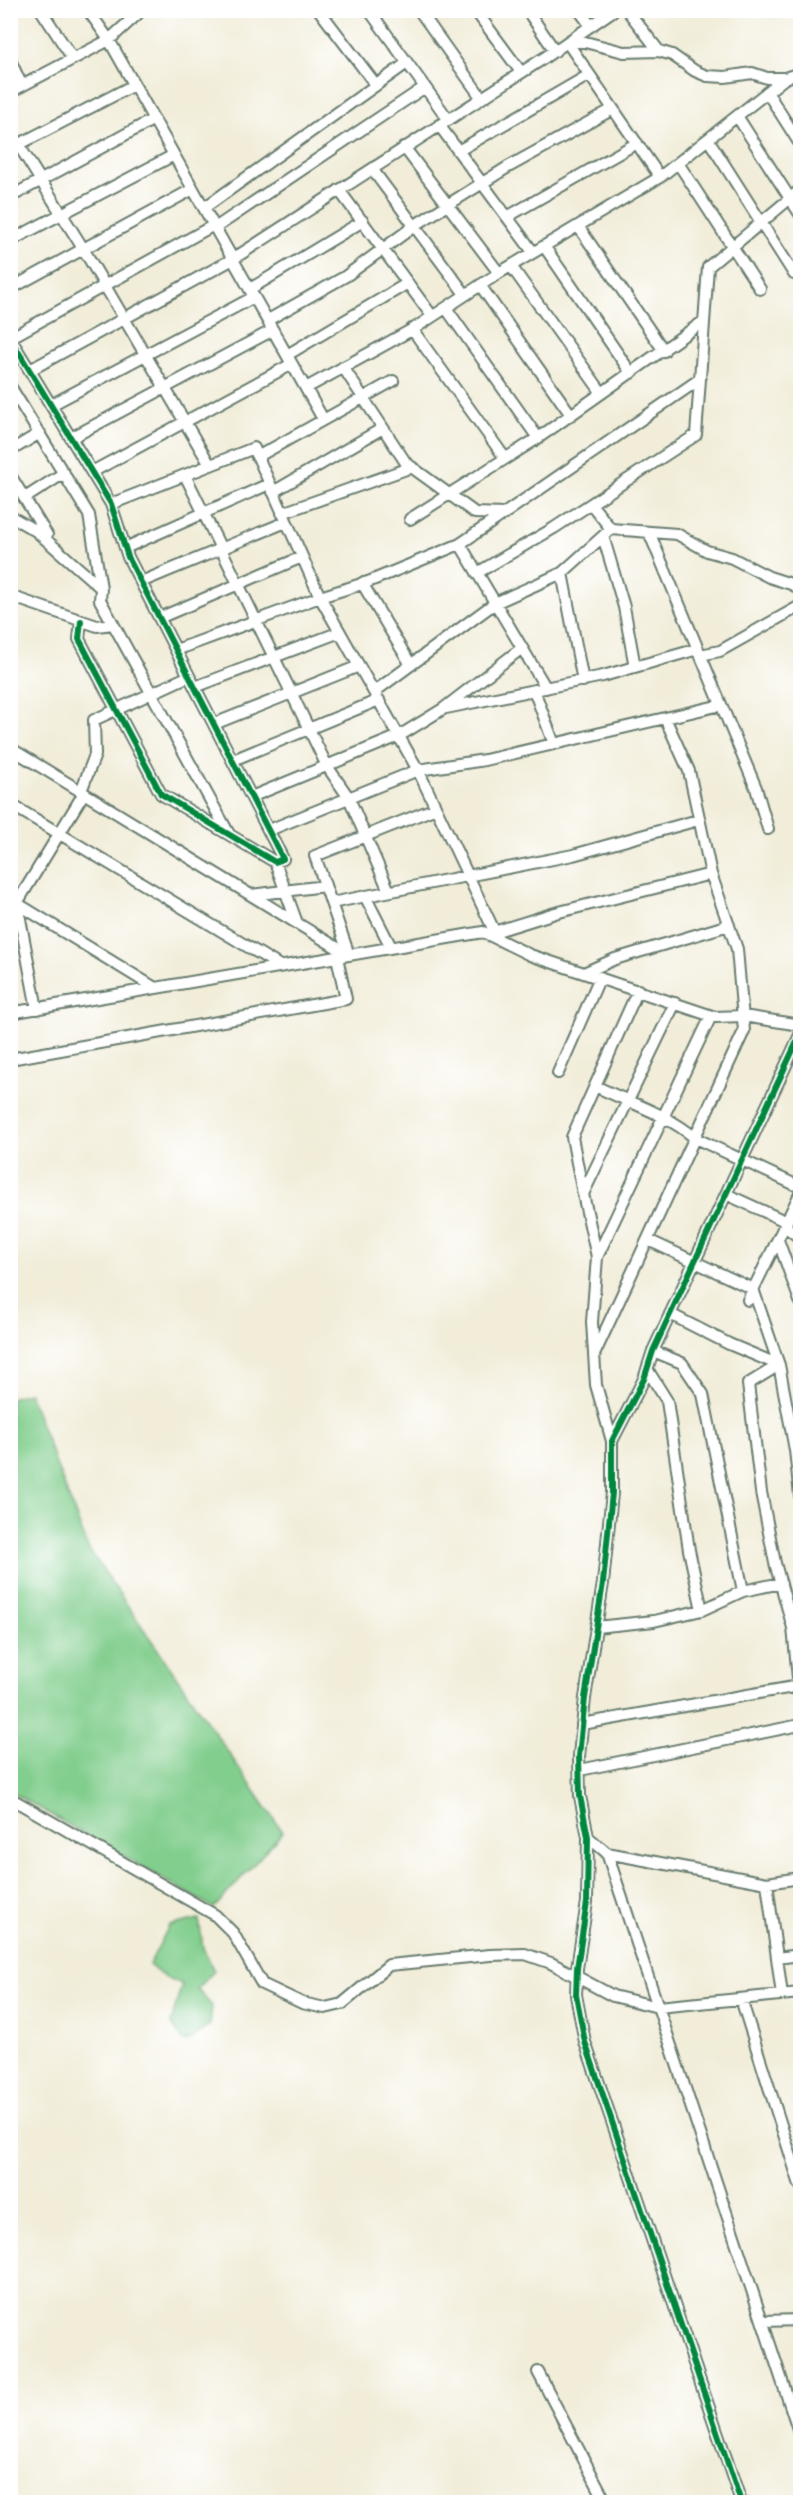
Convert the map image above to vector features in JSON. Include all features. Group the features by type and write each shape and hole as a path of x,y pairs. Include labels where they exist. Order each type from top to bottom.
{"street":[{"path":"41,10 73,59"},
{"path":"88,10 109,40 323,418"},
{"path":"319,10 376,85"},
{"path":"369,10 425,87 458,151 533,252"},
{"path":"419,10 481,97"},
{"path":"475,10 521,72"},
{"path":"527,10 555,51"},
{"path":"579,10 591,26"},
{"path":"30,370 233,259 555,51 614,10"},
{"path":"627,10 659,51"},
{"path":"10,92 109,40 136,12"},
{"path":"567,42 585,42 624,52 659,51 672,55 695,71 707,76 725,77 752,73 767,78 801,80"},
{"path":"567,42 660,177"},
{"path":"10,60 22,86"},
{"path":"204,208 407,63"},
{"path":"306,388 412,329 533,252 660,177 785,78 801,72"},
{"path":"458,151 589,75"},
{"path":"15,147 134,85"},
{"path":"275,862 283,859 141,582 125,548 111,504 10,338 214,226 425,87"},
{"path":"767,92 801,144"},
{"path":"71,438 165,387 270,325 346,276 414,226 613,109"},
{"path":"737,116 801,214"},
{"path":"10,197 154,119"},
{"path":"10,131 15,147 41,180 62,214 210,465"},
{"path":"708,139 794,274"},
{"path":"507,217 637,143"},
{"path":"404,147 499,273"},
{"path":"10,241 174,155"},
{"path":"678,163 760,289"},
{"path":"372,169 465,294"},
{"path":"10,289 194,189"},
{"path":"339,190 432,316"},
{"path":"477,573 591,504 696,435 708,267 801,190"},
{"path":"51,405 252,293 363,221"},
{"path":"578,226 664,351"},
{"path":"544,246 631,373"},
{"path":"511,266 603,393"},
{"path":"92,472 185,422 290,359 408,283"},
{"path":"480,285 572,415"},
{"path":"446,308 538,438"},
{"path":"410,519 538,438 704,321"},
{"path":"412,329 505,458"},
{"path":"344,367 406,463 451,493 463,506 475,513 505,514"},
{"path":"176,650 362,584 460,544 700,380"},
{"path":"257,457 323,418 393,381"},
{"path":"10,386 89,514 101,588 100,600 229,834"},
{"path":"125,548 204,513 271,488 383,428"},
{"path":"10,451 40,434"},
{"path":"111,504 254,448 320,597 418,770 496,935"},
{"path":"141,582 221,549 284,518 412,467"},
{"path":"25,498 64,473"},
{"path":"10,475 54,546"},
{"path":"185,475 327,766 349,798 388,891"},
{"path":"591,504 607,532 635,667"},
{"path":"10,516 36,531 101,588"},
{"path":"232,760 309,729 376,696 411,665 495,603 562,573 607,532 677,534 707,551 732,558 769,577 801,589"},
{"path":"649,532 756,788 768,829"},
{"path":"460,544 546,688"},
{"path":"159,618 302,557"},
{"path":"562,573 583,681"},
{"path":"362,584 411,665"},
{"path":"10,596 97,626 113,624"},
{"path":"443,709 583,681 699,652 720,651 801,606"},
{"path":"81,621 79,639 162,794 275,862 297,923"},
{"path":"195,687 340,632"},
{"path":"251,797 399,736 443,709 522,648"},
{"path":"214,724 359,666"},
{"path":"37,1009 14,901 59,833 82,792 95,755 94,720 189,676"},
{"path":"534,690 554,744"},
{"path":"269,830 418,770 485,760 721,705"},
{"path":"594,1356 744,1031 738,949 711,874 689,771 665,718"},
{"path":"10,748 297,923 343,956"},
{"path":"10,804 280,966"},
{"path":"10,1059 346,999 343,956 331,903 315,856 436,808"},
{"path":"331,903 573,855 698,820"},
{"path":"496,935 555,913 711,874"},
{"path":"251,895 325,886"},
{"path":"364,896 391,948"},
{"path":"14,901 155,988"},
{"path":"586,972 615,959 729,925"},
{"path":"10,1013 483,932 496,935 530,955 711,1016 743,1016 801,1025"},
{"path":"558,1073 600,977"},
{"path":"638,990 572,1137 597,1257 592,1322 596,1385 612,1441 612,1493 582,1724 579,1770 580,1796 588,1837 587,1902 576,1995 585,2042 741,2502"},
{"path":"583,1194 675,1003"},
{"path":"597,1257 711,1016"},
{"path":"612,1441 801,1035"},
{"path":"595,1086 663,1118 686,1130 695,1138 801,1187"},
{"path":"726,1194 786,1224 801,1238"},
{"path":"748,1300 801,1194"},
{"path":"648,1240 753,1289 779,1365 801,1496"},
{"path":"778,1240 801,1301"},
{"path":"670,1314 729,1344 779,1365"},
{"path":"653,1350 682,1363 703,1394 743,1591"},
{"path":"779,1365 748,1384 761,1492 793,1628 801,1698"},
{"path":"647,1369 668,1401 687,1539 702,1610"},
{"path":"596,1627 654,1621 702,1610 743,1591 781,1583"},
{"path":"582,1724 799,1686"},
{"path":"579,1770 801,1725"},
{"path":"10,1798 215,1915 233,1933 262,1984 302,2003 325,2008 342,2004 389,1965 490,1955 525,1954 550,1963 613,1996 658,2007 801,1993"},
{"path":"588,1837 608,1853 767,1884 801,1878"},
{"path":"608,1853 801,2435"},
{"path":"767,1884 782,1995"},
{"path":"777,1958 801,1955"},
{"path":"741,1999 801,2185"},
{"path":"762,2321 801,2320"},
{"path":"538,2372 606,2502"}],"green space":[{"path":"29,1393 88,1548 283,1832 214,1908 11,1792 10,1398"},
{"path":"199,1919 203,1948 214,1971 197,1989 212,2006 210,2025 190,2040 183,2041 171,2023 182,1984 164,1977 149,1965 169,1926"}],"cycle path":[{"path":"10,338 111,504 128,557 283,859 275,862 161,794 79,639 81,621"},
{"path":"741,2502 585,2042 576,1995 577,1968 587,1902 588,1837 580,1796 579,1756 585,1698 603,1583 612,1493 612,1441 644,1379 653,1351 800,1035"}]}
